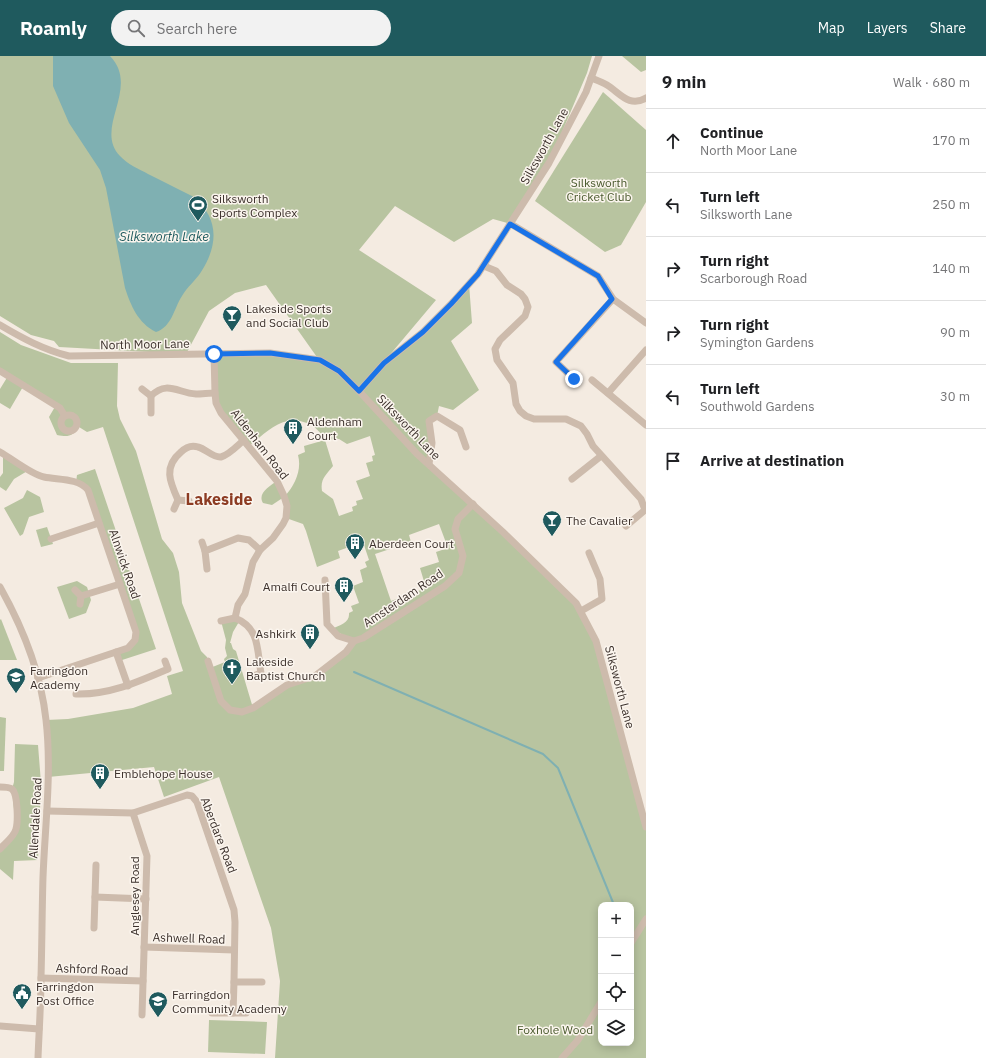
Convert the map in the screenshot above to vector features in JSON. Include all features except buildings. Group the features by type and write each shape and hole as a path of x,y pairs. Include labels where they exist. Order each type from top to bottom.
{"street":[{"name":"Silksworth Lane","path":"599,56 592,78 549,163 484,266 451,304 423,332 384,363 359,391 417,454 473,504 576,603 596,641 646,827"},
{"path":"592,78 606,84 626,100 636,102 646,98"},
{"path":"510,224 598,276 612,299 646,322"},
{"path":"484,266 496,271 507,285 521,294 525,298 528,308 525,316 500,340 495,349 497,360 513,383 516,404 520,411 526,416 534,419 566,419 581,426 601,456 641,499 645,510 626,526"},
{"path":"574,379 556,362 612,299"},
{"name":"North Moor Lane","path":"0,325 25,340 59,354 69,356 270,353 320,360 339,371 359,391"},
{"path":"608,393 646,350"},
{"name":"Aldenham Road","path":"214,354 216,403 221,413 277,481 287,506 286,518 283,524 273,538 260,550"},
{"path":"0,371 60,408 65,416"},
{"path":"592,380 646,425"},
{"path":"152,413 151,396 155,391 167,388 195,394 215,392"},
{"path":"142,389 151,396"},
{"path":"429,464 432,443 429,421 438,416 460,430 466,448"},
{"path":"174,509 178,500 170,480 170,469 171,465 180,453 190,447 200,447 214,455 226,455 244,440"},
{"name":"Alnwick Road","path":"0,452 38,476 76,482 83,484 88,490 136,632 134,640 128,648 38,678"},
{"path":"572,479 601,456"},
{"path":"163,462 171,465"},
{"path":"178,500 189,501"},
{"name":"Amsterdam Road","path":"208,660 221,701 230,710 242,712 253,708 288,685 315,676 346,652 354,641 363,638 445,586 459,573 463,556 455,529 458,520 473,504"},
{"path":"51,539 99,523"},
{"path":"205,551 238,538 249,540 260,550 253,562 245,594 238,605 235,618"},
{"path":"202,542 205,551 207,569"},
{"path":"581,611 602,599 600,579 589,553"},
{"name":"Amsterdam Road","path":"325,580 327,624 338,636 354,641"},
{"path":"75,590 81,600 120,584"},
{"name":"Allendale Road","path":"0,587 22,632 34,661 46,720 48,777 43,877 42,978 38,1058"},
{"path":"221,621 235,618 248,624 252,630 255,636 264,675 253,676"},
{"path":"116,652 128,686"},
{"path":"76,694 90,694 128,686 168,669 165,661"},
{"path":"0,787 8,787 12,789 16,794 17,801 16,830 0,849"},
{"name":"Aberdare Road","path":"47,811 133,813 187,795 192,796 197,802 234,910 233,1013"},
{"name":"Anglesey Road","path":"133,813 147,856 142,1015"},
{"path":"94,928 96,865"},
{"path":"95,897 146,899"},
{"path":"634,938 646,919"},
{"name":"Ashwell Road","path":"144,947 234,950"},
{"name":"Ashford Road","path":"42,978 143,981"},
{"path":"234,982 262,982"},
{"path":"562,1058 578,1040 598,1007"},
{"path":"212,1013 246,1013"},
{"path":"0,1026 39,1030"}],"green space":[{"name":"Foxhole Wood","path":"0,56 592,56 587,73 549,163 511,224 493,219 454,242 395,206 359,250 436,300 372,376 423,332 469,284 472,323 451,341 479,390 453,410 439,406 437,416 429,421 429,464 576,603 596,641 646,827 646,1058 275,1058 280,981 271,928 219,777 164,797 154,767 48,777 46,720 68,719 133,708 172,694 167,676 183,671 103,427 87,432 79,427 70,436 57,435 49,417 56,405 24,385 10,409 0,403 0,389 8,376 0,371 0,332 21,345 71,363 118,363 117,406 120,419 136,451 162,539 173,553 179,572 182,603 201,651 207,657 210,668 225,662 224,659 227,656 225,648 226,640 221,621 240,620 233,632 230,643 236,651 253,708 287,685 315,676 354,641 332,629 346,621 349,613 353,611 351,606 359,603 353,586 363,582 360,570 367,567 365,562 369,560 363,542 338,551 340,558 317,567 303,524 286,518 284,497 272,505 263,503 263,493 277,481 285,496 297,477 299,466 298,455 305,452 304,446 325,440 318,430 310,424 290,421 283,422 269,430 249,446 216,403 214,354 270,353 319,360 266,285 235,293 209,311 186,354 59,347 54,341 31,335 0,316","holes":["370,436 375,455 372,456 373,461 366,463 370,476 356,481 363,499 356,501 357,505 352,507 353,511 339,516 333,499 322,491 324,477 333,466 325,440 339,439 347,444","439,524 448,548 436,552 439,562 420,568 426,588 391,601 375,554 411,542 409,535"]},
{"path":"622,56 646,56 646,70 641,72"},
{"name":"Silksworth Cricket Club","path":"603,92 646,130 646,202 621,245 605,252 535,201"},
{"path":"3,454 29,470 14,479 6,491 0,487 0,477 3,473"},
{"path":"95,469 156,649 119,661 116,652 128,648 136,632 88,490 76,482 77,475"},
{"path":"27,490 40,497 44,512 29,517 23,534 20,536 4,508 23,498"},
{"path":"47,527 53,544 41,547 36,530"},
{"path":"77,581 87,587 91,600 86,613 69,619 57,587"},
{"path":"1,619 17,660 0,660"},
{"path":"0,717 6,718 4,771 0,771"},
{"path":"15,744 38,745 41,783 38,860 14,861 13,880 0,869 0,849 16,830 12,789 14,782"},
{"path":"209,1020 267,1022 265,1054 208,1052"}],"water":[{"name":"Silksworth Lake","path":"53,56 110,56 118,68 121,81 120,94 111,133 113,145 120,156 130,164 192,196 201,204 211,222 213,241 207,262 199,275 184,293 169,322 161,330 156,332 144,324 140,319 127,295 106,188 100,170 69,123 53,86"}],"waterway":[{"path":"354,672 543,754 558,768 613,902"}],"place":[{"name":"Silksworth Sports Complex","path":"198,222"},
{"name":"Lakeside Sports and Social Club","path":"232,332"},
{"name":"Aldenham Court","path":"293,445"},
{"name":"The Cavalier","path":"552,537"},
{"name":"Aberdeen Court","path":"355,560"},
{"name":"Amalfi Court","path":"344,603"},
{"name":"Ashkirk","path":"310,650"},
{"name":"Lakeside Baptist Church","path":"232,685"},
{"name":"Farringdon Academy","path":"16,694"},
{"name":"Emblehope House","path":"100,790"},
{"name":"Farringdon Post Office","path":"22,1010"},
{"name":"Farringdon Community Academy","path":"158,1018"}],"district":[{"name":"Lakeside","path":"219,499"}],"route":[{"path":"214,354 270,353 320,360 339,371 359,391 384,363 423,332 451,304 484,266 510,224 598,276 612,299 556,362 574,379"}]}
